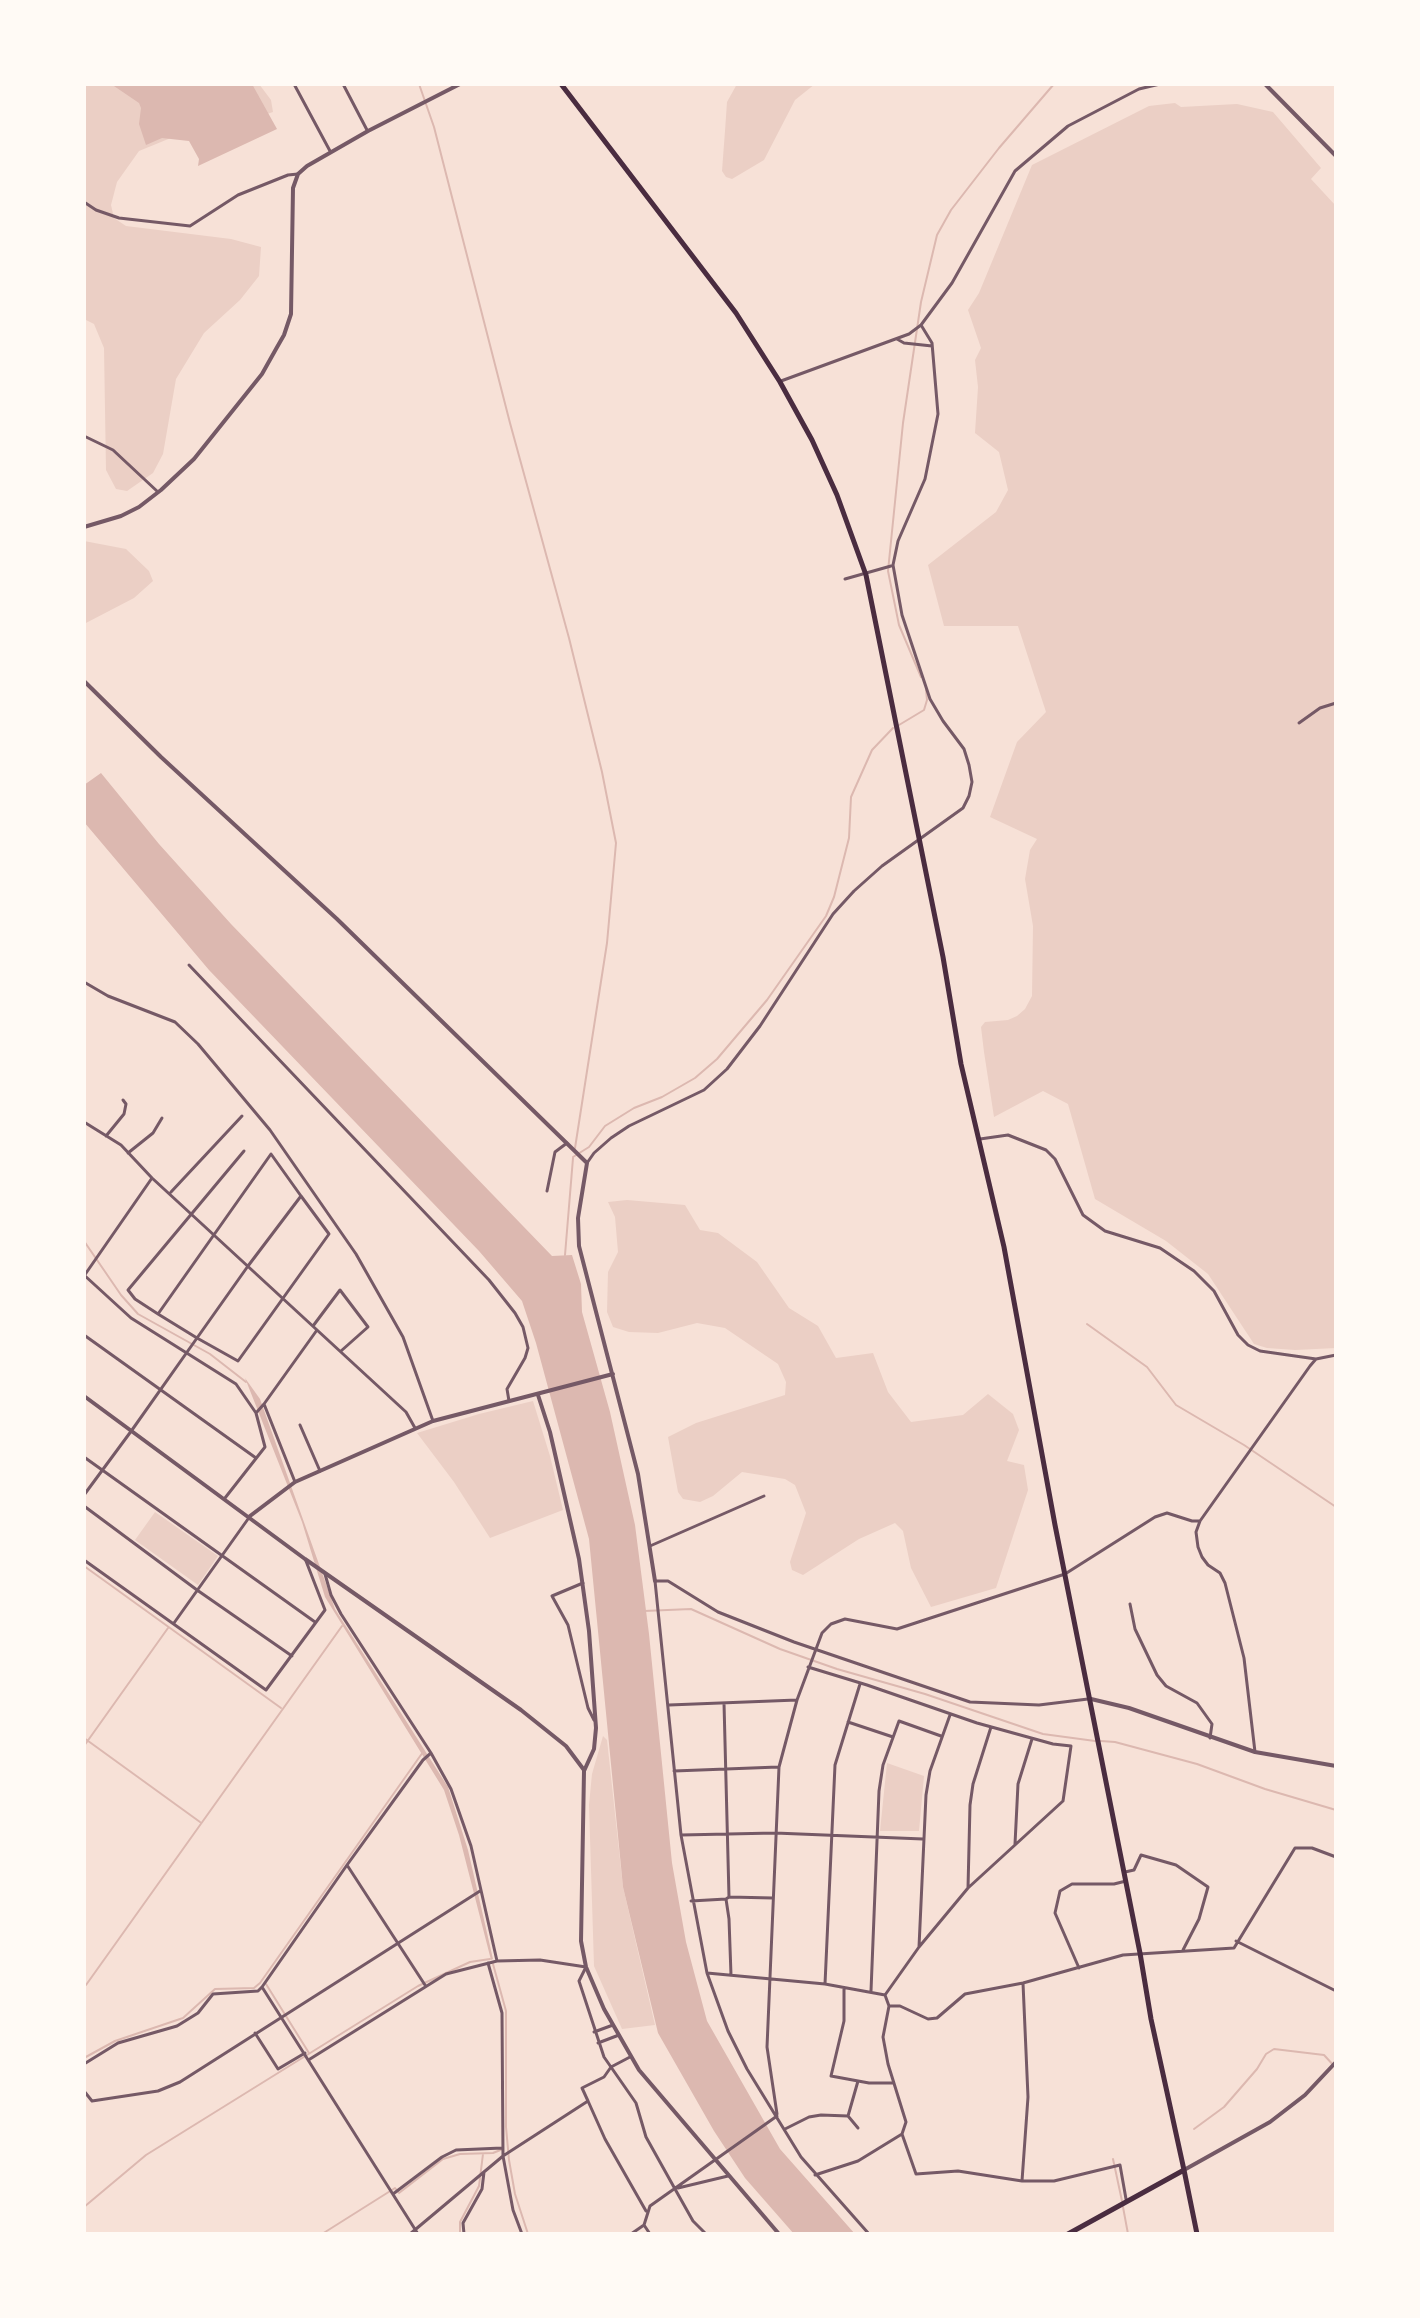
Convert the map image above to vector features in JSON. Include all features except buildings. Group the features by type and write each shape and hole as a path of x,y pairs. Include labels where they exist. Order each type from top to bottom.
{"main road":[{"path":"561,84 736,313 780,382 812,440 837,495 866,575 943,957 961,1064 1004,1247 1151,2019 1197,2234"},
{"path":"1068,2234 1184,2170"}],"street":[{"path":"294,84 330,153"},
{"path":"343,84 368,131"},
{"path":"84,202 119,218 190,226 238,195 298,174 368,131 460,84"},
{"path":"780,382 897,339 921,325 952,283 1015,171 1068,126 1139,89 1160,84"},
{"path":"1265,84 1336,156"},
{"path":"84,527 121,516 158,492 194,459 262,374 284,335 291,314 293,188 298,174"},
{"path":"869,2234 815,2175 775,2118 728,2031 707,1973 681,1835 655,1581 638,1474 579,1246 578,1218 587,1163 611,1138 629,1126 704,1090 727,1069 760,1026 833,914 882,866 963,808 972,782 964,749 930,699 902,615 893,565 898,541 925,479 938,414 932,346 921,325"},
{"path":"897,339 904,343 932,346"},
{"path":"84,436 113,450 158,492"},
{"path":"845,579 893,565"},
{"path":"84,681 337,919 587,1163"},
{"path":"1299,723 1320,708 1336,703"},
{"path":"189,965 489,1280 515,1313 523,1327 528,1348 507,1389 509,1401"},
{"path":"84,982 108,996 175,1022 198,1044 270,1130 356,1254 396,1323 427,1398 433,1421"},
{"path":"106,1136 124,1114 126,1104 123,1100"},
{"path":"169,1194 242,1116"},
{"path":"128,1153 153,1133 162,1118"},
{"path":"84,1122 128,1153 406,1412 415,1429"},
{"path":"980,1139 1008,1135 1046,1150 1055,1159 1083,1215 1105,1231 1160,1248 1194,1271 1214,1291 1238,1335 1248,1345 1260,1351 1316,1359 1336,1355"},
{"path":"547,1191 555,1152 567,1143"},
{"path":"158,1314 271,1154 329,1234 238,1361 197,1338 158,1314 135,1299 128,1290 244,1151"},
{"path":"152,1178 84,1276 131,1318 236,1384 256,1413 265,1447 225,1498"},
{"path":"84,1495 301,1196"},
{"path":"256,1413 340,1290 368,1327 340,1352"},
{"path":"84,1335 256,1458"},
{"path":"1255,1752 1244,1658 1225,1583 1220,1573 1208,1565 1198,1547 1196,1532 1200,1521 1316,1359"},
{"path":"174,1623 250,1517 284,1488 433,1421 613,1374"},
{"path":"538,1395 564,1488 583,1583 595,1723 594,1749 584,1771 581,1941 586,1967 613,2025 639,2070 779,2234"},
{"path":"84,1396 305,1559 521,1710 566,1746 584,1771"},
{"path":"264,1404 295,1482"},
{"path":"300,1425 320,1471"},
{"path":"84,1457 316,1623"},
{"path":"649,1547 764,1496"},
{"path":"84,1506 293,1656"},
{"path":"775,2118 767,2047 779,1767 797,1700 822,1633 831,1624 845,1619 897,1629 1065,1574 1155,1517 1167,1513 1200,1521"},
{"path":"84,1560 266,1690 325,1610 305,1559"},
{"path":"323,1570 341,1614 431,1753 456,1804 471,1846 497,1961"},
{"path":"655,1581 668,1581 718,1612 794,1642 970,1702 1039,1705 1091,1699 1129,1708 1255,1752 1336,1766"},
{"path":"583,1583 552,1596 568,1625 588,1708 595,1723"},
{"path":"1130,1604 1135,1629 1157,1675 1166,1686 1197,1703 1212,1724 1210,1738"},
{"path":"808,1667 950,1715 1032,1739 1071,1746 1063,1801 968,1888 919,1947 885,1995"},
{"path":"825,1984 835,1765 860,1684"},
{"path":"668,1705 797,1700"},
{"path":"724,1703 731,1976"},
{"path":"919,1947 926,1795 941,1736 950,1715"},
{"path":"871,1991 883,1765 899,1721 941,1736"},
{"path":"848,1722 893,1737"},
{"path":"968,1888 973,1784 991,1726"},
{"path":"1015,1844 1018,1784 1032,1739"},
{"path":"84,2064 118,2043 177,2026 198,2013 213,1994 258,1991 431,1753"},
{"path":"674,1771 779,1767"},
{"path":"681,1835 775,1833 923,1839"},
{"path":"889,2006 900,2006 928,2019 937,2018 965,1994 1023,1983 1123,1955 1234,1948 1295,1848 1312,1848 1336,1857"},
{"path":"1124,1873 1134,1870 1141,1855 1176,1865 1208,1887 1199,1919 1183,1950"},
{"path":"347,1865 425,1985"},
{"path":"1079,1968 1055,1913 1060,1891 1072,1884 1126,1881"},
{"path":"84,2091 92,2101 158,2091 180,2082 480,1891"},
{"path":"691,1901 773,1898"},
{"path":"1236,1941 1336,1991"},
{"path":"310,2059 446,1974 497,1961 540,1960 586,1967"},
{"path":"488,1963 502,2013 503,2156 513,2210 522,2234"},
{"path":"586,1967 579,1981 598,2043 636,2103 646,2137 693,2221 706,2234"},
{"path":"707,1973 825,1984 885,1995"},
{"path":"1022,2181 1028,2097 1023,1983"},
{"path":"262,1987 417,2232"},
{"path":"844,1988 844,2021 831,2076 893,2083"},
{"path":"885,1995 889,2006 883,2037 906,2122 902,2134 916,2174 958,2171 1022,2181 1054,2181 1120,2165 1126,2200"},
{"path":"594,2032 613,2025"},
{"path":"255,2033 278,2069 305,2053"},
{"path":"598,2043 619,2035"},
{"path":"631,2057 611,2067 604,2077 582,2088 605,2139 647,2211"},
{"path":"1184,2170 1270,2122 1305,2095 1336,2062"},
{"path":"848,2116 858,2081"},
{"path":"410,2234 417,2232 503,2156 588,2101"},
{"path":"785,2129 809,2117 848,2116"},
{"path":"848,2116 858,2128"},
{"path":"631,2234 644,2225 650,2206 775,2118"},
{"path":"815,2175 858,2161 902,2134"},
{"path":"393,2194 456,2150 502,2148"},
{"path":"464,2234 463,2223 482,2189 484,2172"},
{"path":"675,2189 728,2176"},
{"path":"644,2225 650,2234"}],"shaded area":[{"path":"84,84 259,84 271,100 273,112 183,133 139,151 117,182 111,205 114,218 126,226 231,239 261,247 259,276 240,300 204,333 176,379 163,454 153,473 127,491 116,489 106,470 104,348 94,324 84,319"},
{"path":"111,84 252,84 277,129 198,166 199,159 189,141 162,138 146,145 139,124 139,103"},
{"path":"737,84 815,84 795,100 764,160 732,179 722,171 727,102"},
{"path":"1175,103 1181,107 1237,104 1273,112 1321,168 1311,179 1336,206 1336,1348 1295,1350 1254,1344 1208,1274 1166,1241 1095,1199 1068,1104 1043,1091 994,1117 984,1052 981,1027 985,1022 1017,1016 1032,996 1033,926 1025,879 1030,850 1037,839 990,817 1017,742 1046,712 1018,626 944,626 928,565 996,512 1008,490 999,452 975,433 978,387 975,360 981,348 968,310 979,293 1032,165 1149,106"},
{"path":"84,541 126,549 149,571 153,581 134,598 84,624"},
{"path":"101,773 231,924 552,1256 572,1255 581,1284 582,1312 610,1412 635,1525 672,1863 686,1942 707,2021 780,2149 855,2234 794,2234 745,2178 714,2131 658,2033 623,1887 589,1539 522,1301 479,1251 209,970 84,822 84,785"},
{"path":"627,1200 685,1205 700,1230 718,1233 757,1262 789,1308 818,1326 836,1358 873,1353 888,1392 911,1422 963,1415 988,1394 1013,1414 1019,1430 1007,1461 1024,1465 1028,1490 996,1588 931,1607 911,1568 903,1531 895,1523 859,1539 803,1575 792,1570 790,1562 806,1513 795,1485 785,1479 742,1472 713,1496 700,1502 683,1499 678,1492 668,1437 696,1423 785,1395 786,1382 778,1364 725,1328 697,1323 658,1333 629,1332 613,1327 607,1312 608,1272 618,1252 615,1217 608,1202"},
{"path":"245,1378 260,1399 335,1609 448,1787 468,1850 491,1960 459,1835 444,1790 325,1597 302,1522"},
{"path":"533,1401 563,1510 490,1538 454,1482 417,1433"},
{"path":"155,1512 218,1556 198,1585 135,1540"},
{"path":"603,1736 607,1740 623,1887 655,2025 622,2029 594,1966 589,1805 592,1774"},
{"path":"887,1763 924,1776 919,1831 880,1831"}],"waterway":[{"path":"419,84 434,127 569,638 616,843 607,943 575,1148"},
{"path":"921,677 899,625 888,571 903,423 921,302 937,235 951,210 1054,84"},
{"path":"899,725 924,710 926,690"},
{"path":"573,1157 589,1147 605,1126 695,1078 717,1059 767,1000 826,916 849,838 851,797 872,750 893,728"},
{"path":"565,1255 573,1158"},
{"path":"84,1241 138,1314 210,1354 246,1382"},
{"path":"1087,1324 1147,1367 1176,1405 1244,1445 1336,1507"},
{"path":"84,1566 281,1708"},
{"path":"644,1611 691,1609 780,1649 837,1669 925,1694 1043,1734 1095,1741"},
{"path":"86,1985 342,1626"},
{"path":"84,1746 168,1628"},
{"path":"84,1738 200,1822"},
{"path":"1101,1741 1197,1764 1336,1810"},
{"path":"84,2058 115,2041 183,2018 215,1989 254,1988 260,1983 423,1752"},
{"path":"84,2207 146,2155 418,1986 470,1962 490,1959"},
{"path":"493,1964 506,2011 509,2160 515,2194 528,2234"},
{"path":"266,1984 309,2053"},
{"path":"1194,2129 1224,2107 1266,2054 1274,2049 1324,2055 1336,2068"},
{"path":"322,2234 395,2188 399,2193 443,2159 503,2149"},
{"path":"460,2234 460,2222 479,2186 483,2154"},
{"path":"1113,2159 1122,2201"},
{"path":"1123,2207 1128,2234"}]}
